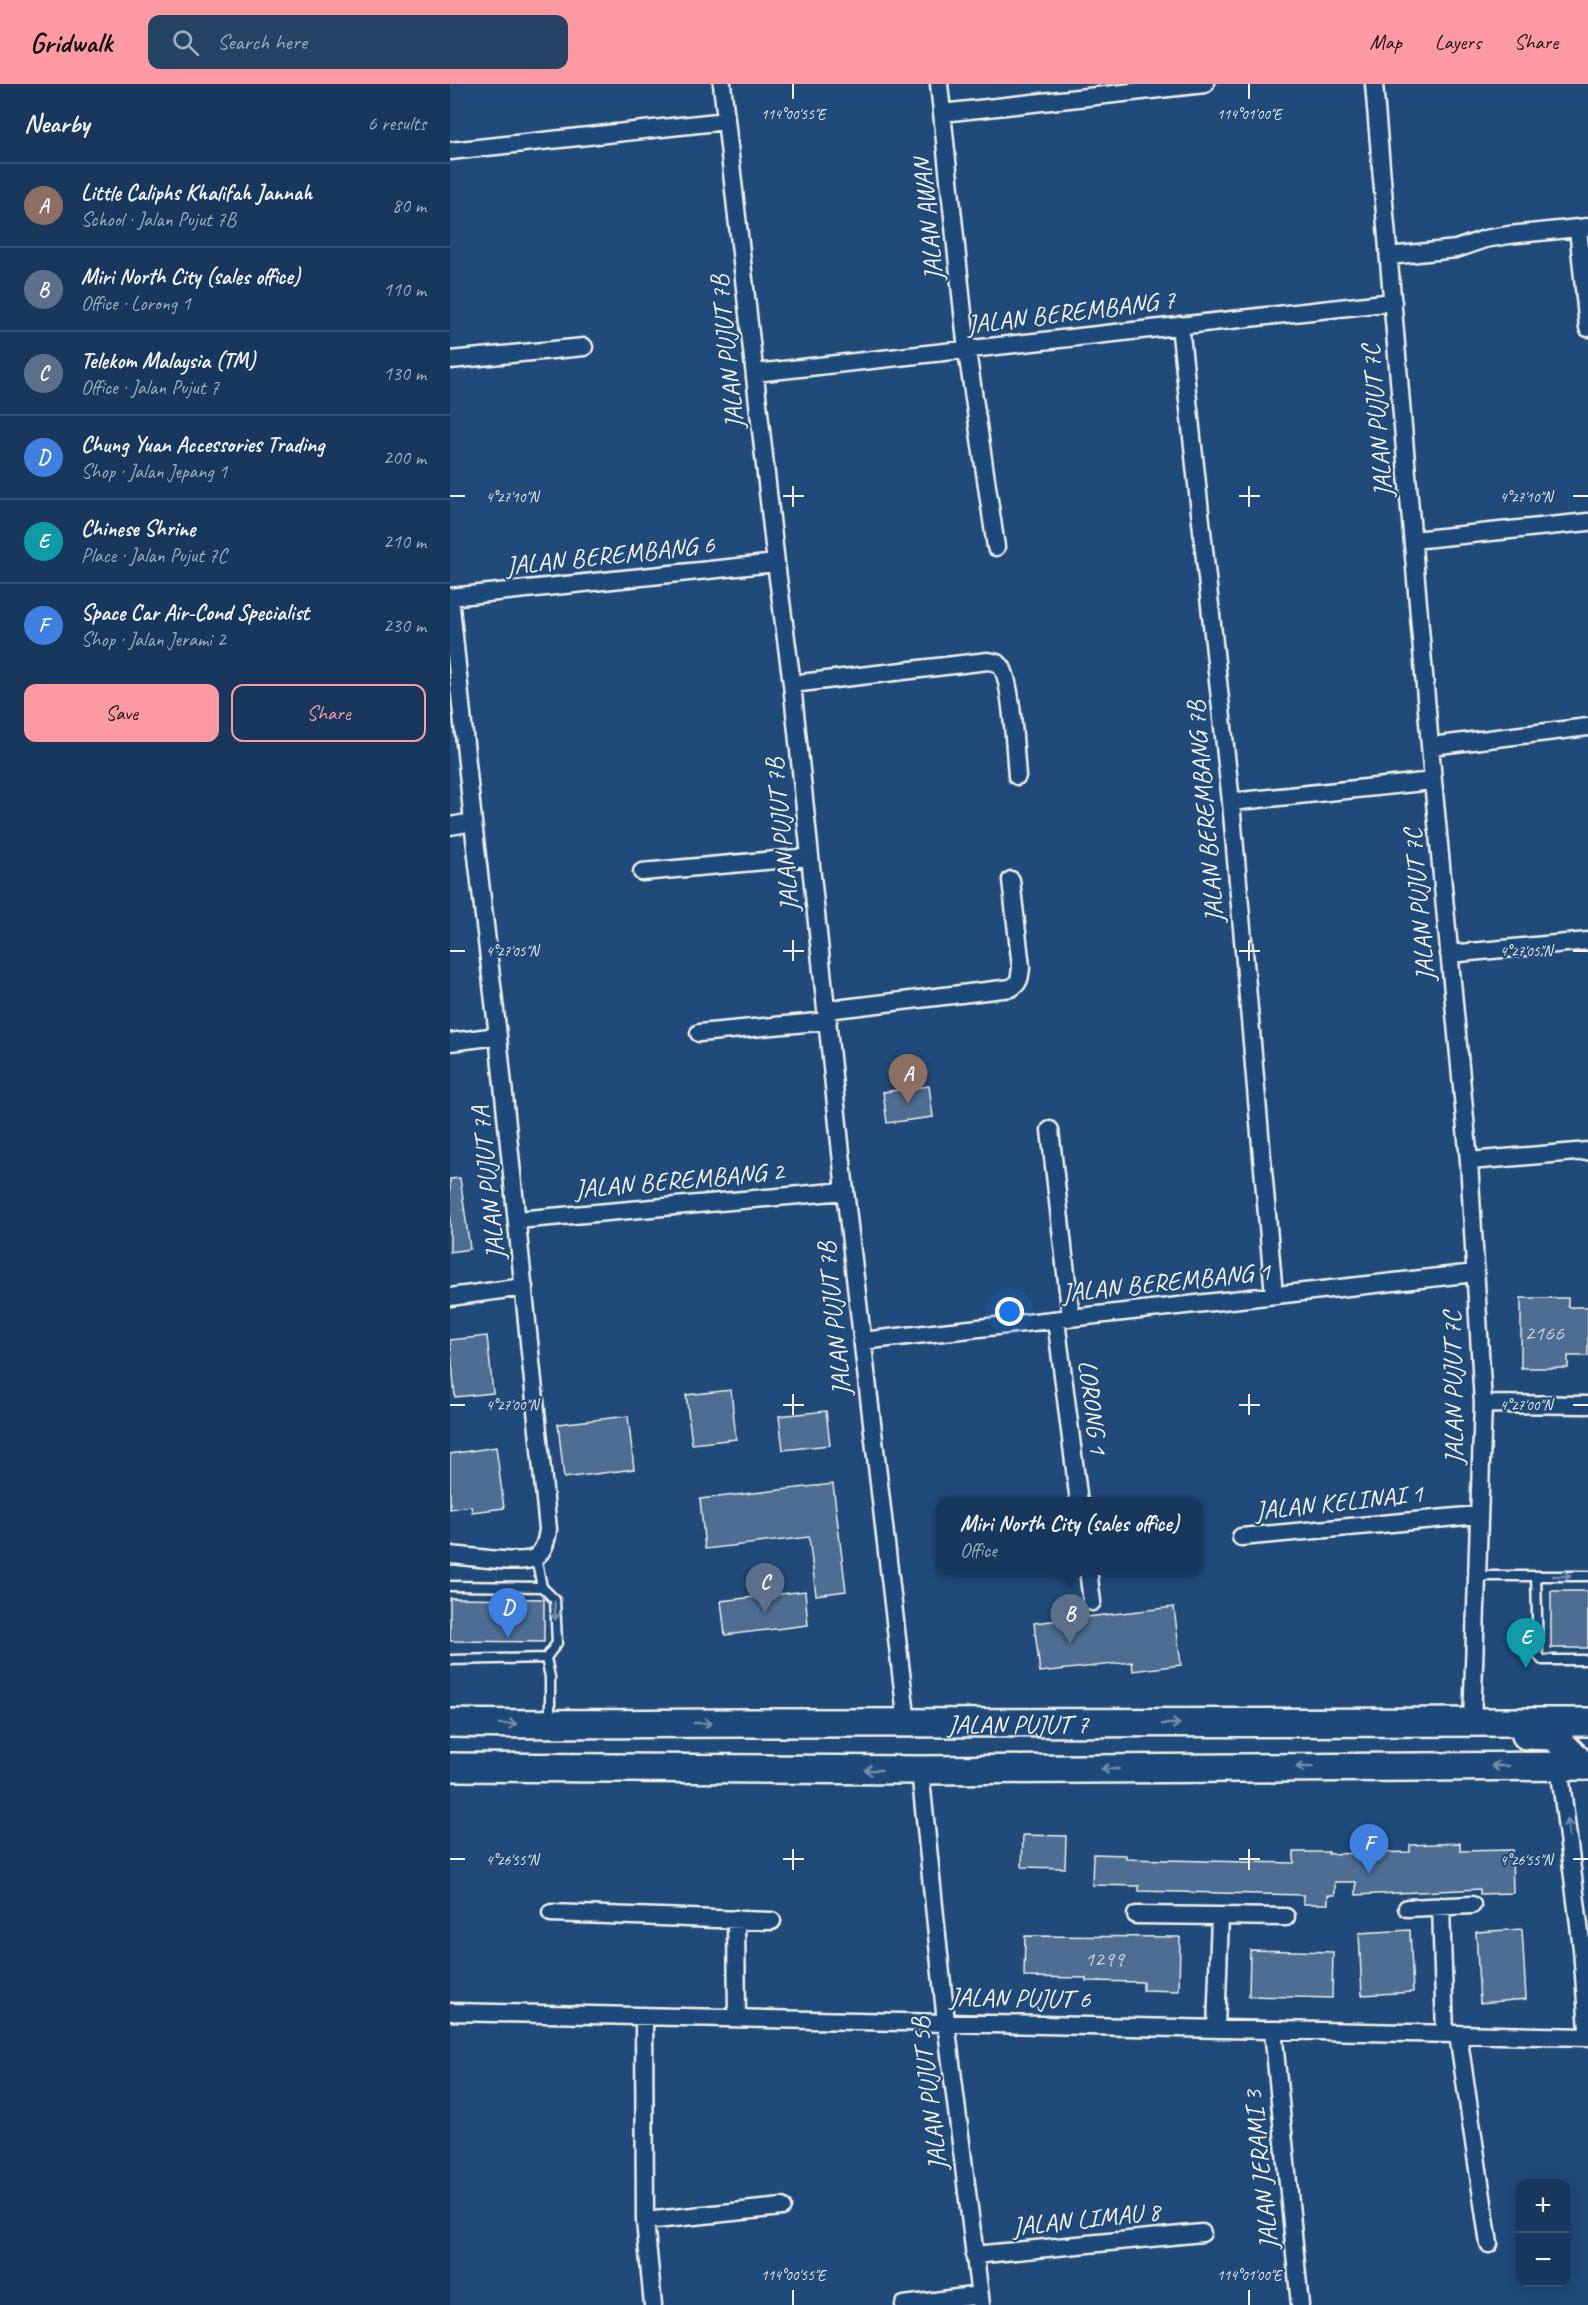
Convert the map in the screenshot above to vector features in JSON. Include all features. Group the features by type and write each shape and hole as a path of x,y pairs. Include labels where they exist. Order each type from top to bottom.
{"main road":[{"name":"JALAN PUJUT 7","path":"450,1723 1303,1725 1588,1722"},
{"path":"1303,1725 1362,1736 1550,1735 1557,1738 1580,1768"},
{"name":"JALAN PUJUT 7","path":"450,1767 920,1770 1580,1768"}],"street":[{"name":"JALAN PUJUT 7B","path":"722,84 776,563 792,684 845,1191 907,1724"},
{"name":"JALAN AWAN","path":"939,84 967,351 996,547"},
{"path":"942,113 1205,84"},
{"name":"JALAN PUJUT 7C","path":"1374,84 1433,781 1469,1161 1483,1404 1472,1723"},
{"path":"450,151 726,122"},
{"path":"1389,256 1456,249 1485,238 1583,227 1588,328"},
{"name":"JALAN BEREMBANG 7","path":"755,373 1393,302"},
{"name":"JALAN BEREMBANG 7B","path":"1180,325 1231,802 1274,1295"},
{"path":"450,360 584,347"},
{"path":"1413,540 1588,522"},
{"name":"JALAN BEREMBANG 6","path":"450,597 776,563"},
{"name":"JALAN PUJUT 7A","path":"450,597 498,1036 548,1529 539,1553"},
{"path":"792,684 988,661 997,662 1002,667 1007,684 1017,776"},
{"path":"1431,746 1588,728"},
{"path":"1231,802 1433,781"},
{"path":"450,826 473,822"},
{"path":"642,872 809,857"},
{"path":"699,1033 1011,988 1020,980 1021,967 1011,880"},
{"path":"1449,954 1588,941"},
{"path":"450,1042 498,1036"},
{"name":"LORONG 1","path":"1050,1130 1079,1497"},
{"path":"1469,1161 1588,1151"},
{"name":"JALAN BEREMBANG 2","path":"517,1220 845,1191"},
{"name":"JALAN BEREMBANG 1","path":"862,1341 1475,1273"},
{"path":"450,1297 524,1287"},
{"path":"1483,1404 1588,1405"},
{"name":"JALAN KELINAI 1","path":"1241,1538 1478,1515"},
{"path":"450,1555 523,1561 539,1553"},
{"path":"1089,1575 1092,1602"},
{"path":"1580,1768 1588,2030"},
{"name":"JALAN PUJUT 5B","path":"920,1770 946,2022 980,2300"},
{"path":"1407,1908 1472,1905"},
{"path":"1441,1906 1452,2034 1489,2244"},
{"path":"551,1913 772,1921"},
{"path":"1136,1915 1286,1917"},
{"path":"1216,2029 1220,1916"},
{"path":"736,1920 737,2018"},
{"name":"JALAN PUJUT 6","path":"450,2012 1588,2037"},
{"path":"644,2016 645,2221 653,2305"},
{"name":"JALAN JERAMI 3","path":"1273,2030 1300,2305"},
{"path":"645,2221 782,2207"},
{"name":"JALAN LIMAU 8","path":"974,2255 1202,2234"},
{"path":"904,2305 980,2300"}],"lane":[{"path":"539,1553 542,1587 555,1600 557,1643 546,1658 550,1677 550,1725"},
{"path":"1478,1576 1588,1576"},
{"path":"1536,1576 1538,1655 1542,1660 1588,1660"},
{"path":"450,1586 542,1587"},
{"path":"450,1660 546,1658"}],"building":[{"path":"929,1086 933,1117 887,1123 883,1092"},
{"path":"460,1178 470,1249 450,1252 450,1179"},
{"path":"1521,1298 1568,1298 1568,1307 1588,1307 1588,1356 1568,1356 1568,1368 1521,1368"},
{"path":"487,1336 493,1393 455,1397 450,1340"},
{"path":"731,1390 736,1439 692,1444 686,1395"},
{"path":"826,1411 830,1445 783,1450 779,1416"},
{"path":"628,1416 634,1469 564,1478 558,1424"},
{"path":"496,1447 504,1508 472,1512 471,1506 450,1509 450,1454"},
{"path":"833,1484 846,1591 816,1595 809,1537 705,1549 700,1499"},
{"path":"805,1591 808,1625 725,1635 721,1601"},
{"path":"1551,1591 1588,1591 1588,1648 1551,1648"},
{"path":"450,1598 544,1599 544,1642 450,1641"},
{"path":"1174,1607 1181,1665 1133,1671 1132,1662 1040,1672 1034,1623"},
{"path":"1023,1835 1066,1836 1065,1868 1022,1867"},
{"path":"1460,1843 1460,1851 1512,1850 1513,1893 1480,1894 1480,1889 1356,1895 1356,1882 1335,1882 1335,1895 1328,1895 1328,1904 1303,1904 1303,1895 1139,1891 1139,1886 1092,1885 1093,1854 1126,1855 1126,1859 1294,1863 1294,1852 1329,1852 1328,1854 1410,1852 1410,1845"},
{"path":"1522,1929 1526,1999 1480,2003 1476,1932"},
{"path":"1410,1930 1413,1992 1362,1995 1359,1933"},
{"path":"1025,1936 1180,1937 1179,1991 1143,1990 1143,1982 1024,1977"},
{"path":"1250,1950 1333,1952 1332,1998 1249,1996"}],"place":[{"name":"Little Caliphs Khalifah Jannah","path":"908,1104"},
{"name":"Telekom Malaysia (TM)","path":"765,1613"},
{"name":"Chung Yuan Accessories Trading","path":"508,1638"},
{"name":"Miri North City (sales office)","path":"1070,1644"},
{"name":"Chinese Shrine","path":"1526,1668"},
{"name":"Space Car Air-Cond Specialist","path":"1369,1874"}]}
